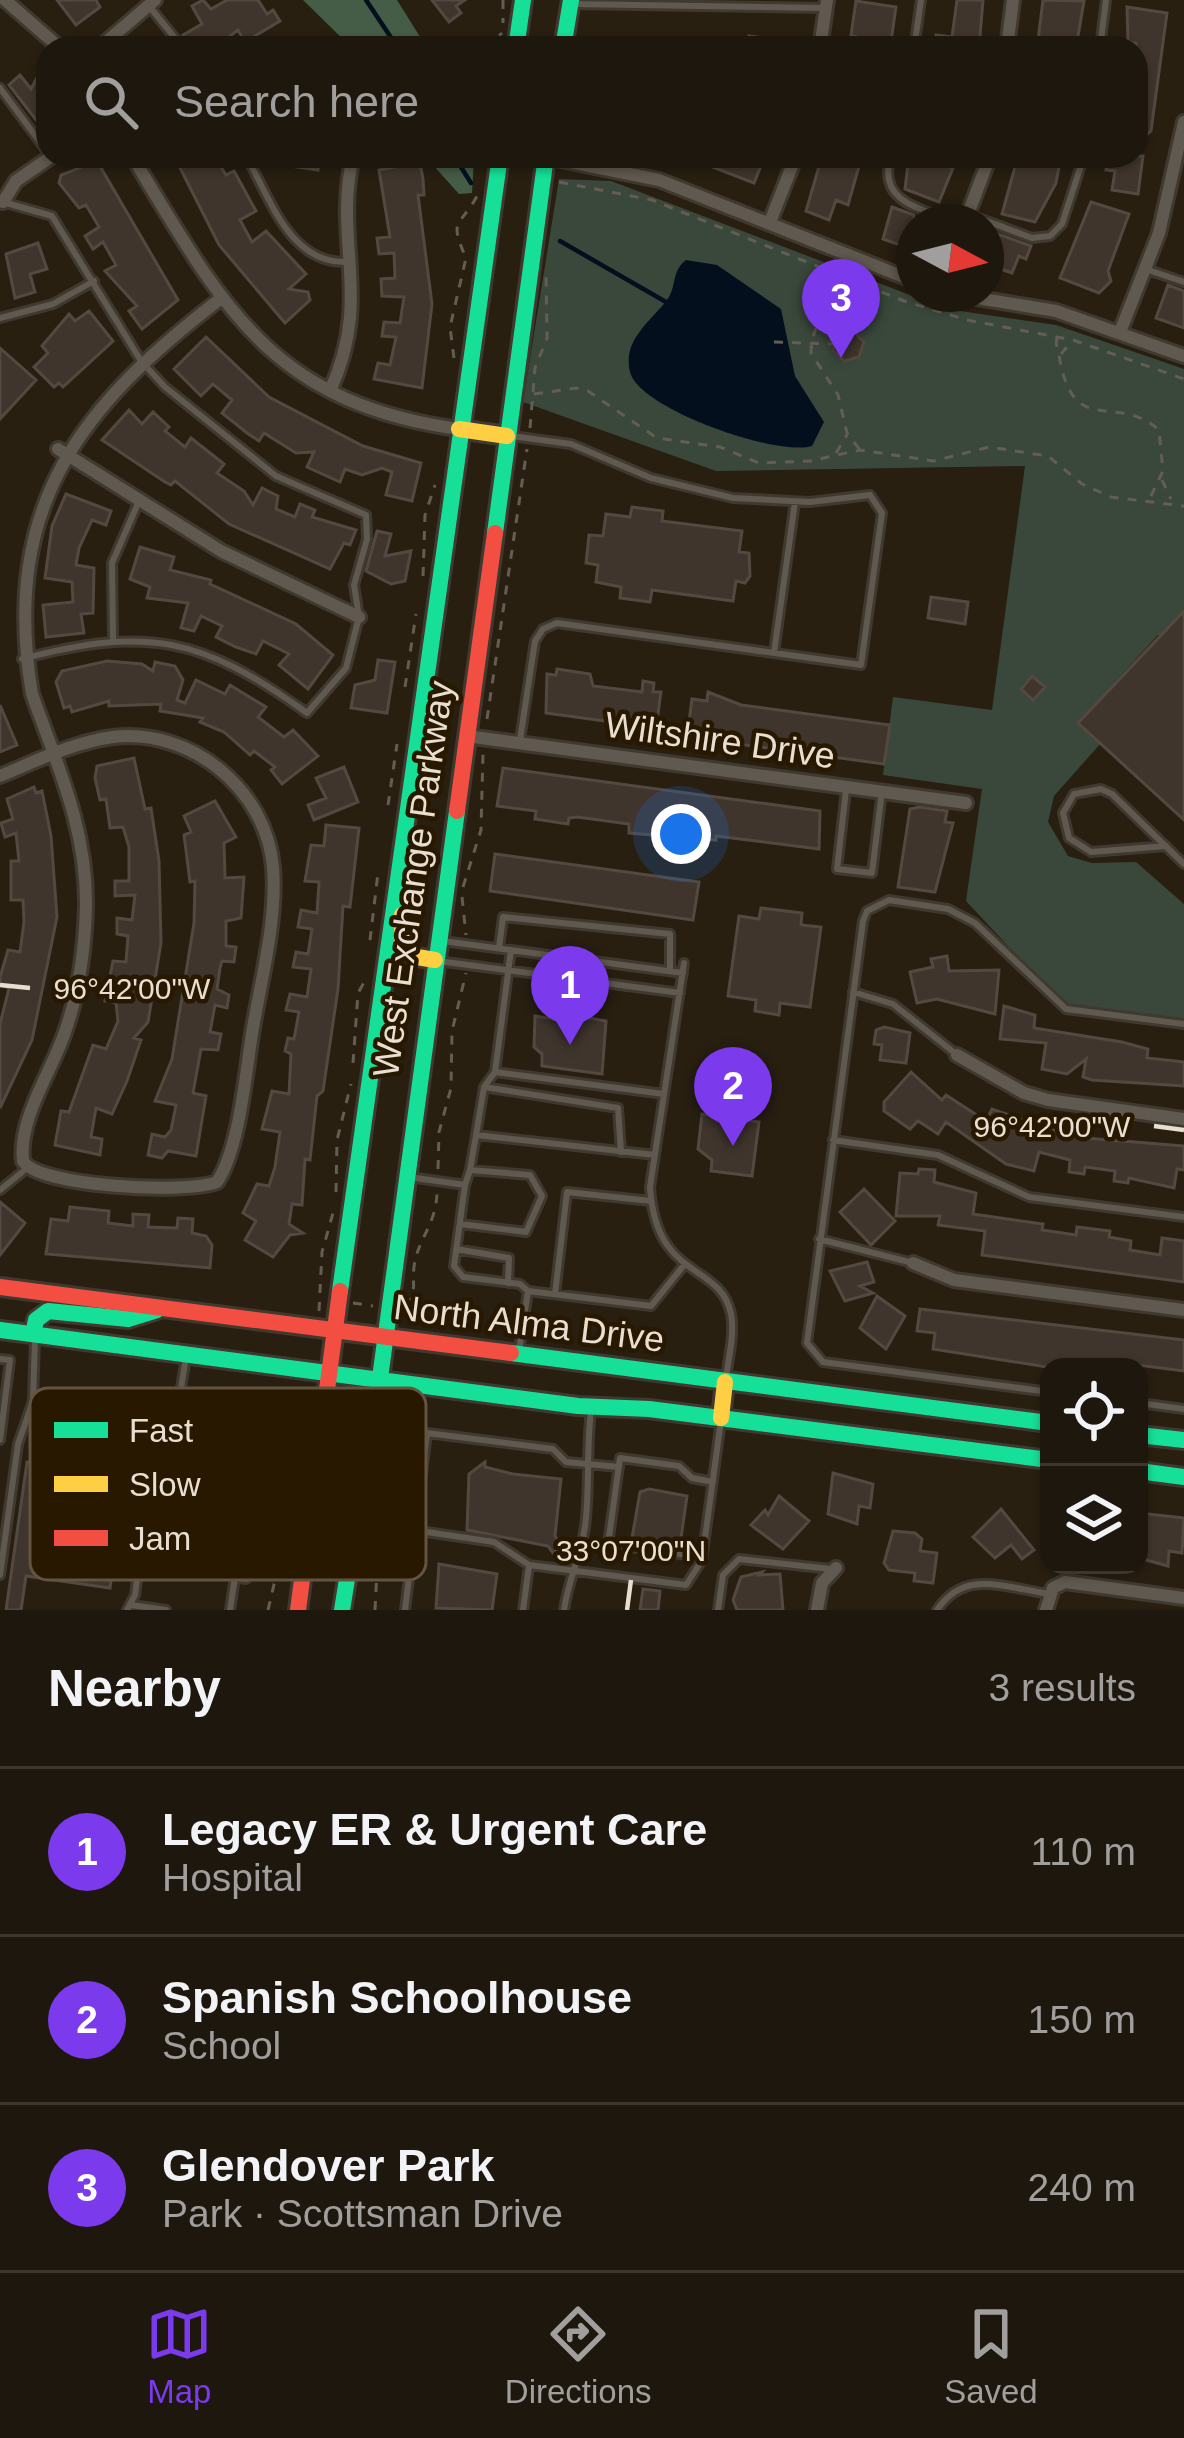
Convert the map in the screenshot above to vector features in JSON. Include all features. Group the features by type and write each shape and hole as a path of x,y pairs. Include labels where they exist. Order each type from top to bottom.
{"main road":[{"path":"518,36 524,0"},
{"path":"565,36 570,2"},
{"name":"West Exchange Parkway","path":"329,1388 406,794 498,168"},
{"name":"West Exchange Parkway","path":"378,1388 383,1337 394,1311 405,1176 544,168"},
{"path":"459,429 507,436"},
{"path":"406,794 411,831 402,946 411,956 435,960"},
{"name":"North Alma Drive","path":"0,1287 1040,1422"},
{"path":"33,1334 36,1320 49,1311 128,1319 164,1308"},
{"name":"North Alma Drive","path":"0,1330 592,1407 722,1418 1040,1459"},
{"path":"722,1418 725,1382"},
{"path":"1148,1436 1184,1441"},
{"path":"1148,1472 1184,1477"},
{"name":"West Exchange Parkway","path":"298,1610 302,1580"},
{"name":"West Exchange Parkway","path":"343,1610 348,1580"}],"street":[{"path":"5,0 46,36"},
{"path":"1008,36 1013,0"},
{"path":"113,36 152,3"},
{"path":"822,36 826,4"},
{"path":"1120,332 1177,171 1184,122"},
{"path":"3,202 16,181 36,166"},
{"path":"139,168 220,299 278,359 330,391 390,416 459,429"},
{"path":"330,391 353,326 347,201 351,168"},
{"path":"606,168 646,176 896,274"},
{"path":"770,222 791,168"},
{"path":"970,204 985,168"},
{"path":"0,776 56,753 112,737 180,746 224,772 248,800 266,832 273,872 268,938 227,1158 217,1182 193,1187 130,1186 26,1168 24,1141 66,1030 85,930 80,831 56,753 22,659 16,616 20,544 34,497 58,449 86,411 220,299"},
{"path":"1004,302 1056,311 1184,356"},
{"path":"58,449 221,551 359,617"},
{"name":"Wiltshire Drive","path":"466,736 966,802"},
{"path":"957,1055 1024,1093 1048,1100 1184,1119"},
{"path":"913,1263 954,1280 1184,1310"},
{"path":"817,1610 822,1583 835,1569"},
{"path":"1046,1610 1050,1594 1065,1582 1184,1598"}],"lane":[{"path":"916,36 921,0"},
{"path":"1102,36 1106,0"},
{"path":"570,2 826,4"},
{"path":"152,3 175,36"},
{"path":"0,88 36,136"},
{"path":"253,168 301,249 321,262 351,262"},
{"path":"889,168 886,181 896,197 918,204"},
{"path":"1004,230 1032,238 1050,236 1062,224 1080,168"},
{"path":"3,202 52,216 141,361 212,429 276,476 366,515 367,539 354,585 359,617 346,668 307,713 227,662 190,648 113,639 22,659"},
{"path":"1145,269 1184,283"},
{"path":"0,318 53,304 94,281"},
{"path":"507,436 571,444 652,478 706,493 795,502 870,495 882,513 861,665 550,625 535,641 520,743"},
{"path":"113,639 112,563 139,501"},
{"path":"774,653 795,502"},
{"path":"846,787 837,869 872,873 881,791"},
{"path":"1166,846 1091,851 1078,845 1065,828 1067,802 1074,794 1101,789 1166,846 1184,864"},
{"path":"1040,1391 836,1364 814,1357 806,1331 863,921 868,911 889,900 948,909 975,923 1066,1009 1184,1024"},
{"path":"499,949 503,917 670,934 670,971"},
{"path":"438,940 683,973"},
{"path":"511,950 495,1072 484,1087 454,1266 464,1277 528,1291 651,1306 684,1265"},
{"path":"435,960 680,993"},
{"path":"591,981 594,961"},
{"path":"684,963 651,1201 660,1239 720,1292 730,1311 725,1382"},
{"path":"853,992 893,1004 957,1055"},
{"path":"495,1072 664,1094"},
{"path":"484,1087 618,1108 621,1151"},
{"path":"476,1135 655,1155"},
{"path":"832,1139 938,1155 1029,1197 1184,1217"},
{"path":"0,1190 26,1168"},
{"path":"460,1224 526,1232 542,1196 530,1175 470,1170"},
{"path":"405,1176 464,1185"},
{"path":"555,1294 567,1192 651,1201"},
{"path":"819,1239 913,1263"},
{"path":"456,1249 509,1258 508,1283"},
{"path":"519,1355 528,1291"},
{"path":"33,1334 38,1344 35,1388"},
{"path":"181,1388 186,1353"},
{"path":"0,1359 10,1360 0,1441"},
{"path":"1148,1404 1184,1409"},
{"path":"563,1610 567,1583 578,1571 586,1519 584,1463 592,1407"},
{"path":"0,1575 18,1444 30,1410"},
{"path":"426,1533 494,1542 530,1564 686,1585 699,1573 703,1557 722,1418"},
{"path":"426,1441 427,1433 553,1449 566,1462 619,1468"},
{"path":"703,1557 608,1544 620,1458 679,1466 692,1478 713,1482"},
{"path":"718,1610 723,1575 739,1559 835,1569"},
{"path":"523,1610 530,1564"},
{"path":"230,1610 235,1580"},
{"path":"405,1610 409,1580"},
{"path":"937,1610 954,1587 968,1583 1050,1594"},
{"path":"1147,1610 1150,1593"},
{"path":"129,1608 166,1610"}],"path":[{"path":"498,36 502,0"},
{"path":"556,195 559,179 652,200 842,278 967,320 1073,340 1184,379"},
{"path":"453,368 450,327 466,258 456,240 456,225 483,184"},
{"path":"530,428 548,322 545,262"},
{"path":"842,278 811,344 817,369 843,408 847,434 860,450"},
{"path":"1059,336 1054,345 1059,376 1086,407 1130,415 1159,430 1165,453 1161,478 1148,502"},
{"path":"1059,354 1070,350 1073,340"},
{"path":"774,342 834,344"},
{"path":"534,394 576,388 588,391 657,438 719,447 759,463 860,450 934,461 989,448 1034,452 1056,460 1082,484 1111,496 1184,506"},
{"path":"834,456 847,434"},
{"path":"487,719 527,448"},
{"path":"421,589 424,515 437,477"},
{"path":"1161,478 1172,502"},
{"path":"405,695 409,638 420,603"},
{"path":"388,816 387,785 398,741"},
{"path":"467,939 462,891 481,830 483,754"},
{"path":"370,952 368,918 384,863"},
{"path":"319,1311 322,1252 337,1202 338,1140 354,1075 358,994 371,963"},
{"path":"341,1301 394,1311 414,1295 414,1267 437,1213 440,1132 451,1088 452,1031 466,971"},
{"path":"268,1610 275,1580"},
{"path":"375,1610 377,1580"}],"green space":[{"path":"303,0 397,0 420,36 340,36"},
{"path":"436,168 473,168 472,193 459,194"},
{"path":"559,179 611,181 896,290 896,312 967,312 1056,325 1184,369 1184,611 1175,621 1178,653 1158,635 1078,722 1101,743 1054,796 1048,822 1068,856 1092,863 1136,862 1184,904 1184,1019 1061,1003 966,901 982,789 883,775 893,697 992,710 1025,466 716,471 523,402"}],"water":[{"path":"686,260 717,265 781,309 795,376 824,422 812,446 770,444 712,427 657,401 639,386 630,372 630,350 667,300"}],"building":[{"path":"57,0 96,0 100,7 76,25"},
{"path":"203,0 211,9 227,0 258,0 267,14 273,10 280,21 255,36 242,36 238,30 230,36 184,36 202,24 192,6"},
{"path":"432,0 465,0 456,6 461,13 449,22"},
{"path":"957,0 983,0 980,36 952,36"},
{"path":"1043,0 1084,1 1078,36 1038,36"},
{"path":"856,1 896,7 892,36 851,35"},
{"path":"1127,7 1167,13 1148,134 1148,36 1128,36"},
{"path":"20,75 31,89 36,80 36,120 9,85"},
{"path":"79,168 101,168 178,300 142,329 129,311 137,306 105,271 116,265 103,242 93,249 85,236 99,227 86,205 79,208 59,183 61,175"},
{"path":"180,168 222,168 226,175 234,171 256,211 240,220 252,242 266,231 306,274 289,289 308,292 310,300 285,323 219,245"},
{"path":"421,168 424,195 418,195 432,304 422,388 374,379 378,363 390,365 396,337 382,336 384,322 400,323 404,297 382,296 381,279 395,278 394,253 379,254 377,238 390,237 379,170"},
{"path":"715,168 760,168 754,183"},
{"path":"819,168 859,168 848,205 836,200 829,220 806,211"},
{"path":"908,168 953,168 939,202 905,189"},
{"path":"1015,168 1059,168 1056,183 1035,222 1004,214"},
{"path":"1141,168 1138,194 1112,190 1115,171 1106,170"},
{"path":"1091,202 1129,214 1108,271 1111,281 1099,293 1060,278"},
{"path":"892,207 896,208 896,244 883,239"},
{"path":"1004,236 1031,246 1026,259 1019,256 1012,273 1004,270"},
{"path":"38,243 47,269 30,274 35,292 15,298 6,254"},
{"path":"1168,285 1184,291 1184,328 1156,318"},
{"path":"89,311 113,341 63,387 59,383 54,387 34,367 48,353 42,346 69,314 75,321"},
{"path":"853,331 864,342 859,357 844,361 833,350 838,334"},
{"path":"206,337 269,397 363,446 421,463 412,501 386,495 392,472 382,468 362,475 345,469 340,482 307,467 314,452 296,453 264,433 259,441 247,433 222,413 232,400 213,384 201,396 174,369"},
{"path":"0,348 36,380 0,419"},
{"path":"129,410 142,424 153,412 169,427 165,431 185,447 191,438 224,464 217,473 244,491 253,505 262,488 278,496 276,509 295,517 300,504 315,510 312,517 356,530 350,545 344,543 330,569 229,524 175,481 165,482 102,440"},
{"path":"66,494 111,511 106,525 92,520 79,548 76,565 94,568 93,613 81,614 84,633 46,637 43,605 73,602 72,582 45,578 52,526"},
{"path":"632,507 663,511 662,521 742,531 739,552 749,553 750,576 745,583 736,581 733,601 652,590 650,602 620,598 621,587 596,582 598,565 586,563 589,535 603,536 606,514 630,517"},
{"path":"377,531 391,534 385,556 411,551 405,581 391,584 366,571"},
{"path":"140,547 174,557 170,570 211,580 210,584 296,624 333,655 308,689 279,665 289,654 263,641 256,654 236,647 216,637 222,626 201,616 194,631 181,628 188,603 147,598 150,587 130,579"},
{"path":"931,597 968,602 965,624 928,618"},
{"path":"1184,611 1184,820 1078,723"},
{"path":"378,660 395,662 387,713 351,708 355,685 375,680"},
{"path":"107,661 142,664 153,671 155,662 175,666 183,680 177,700 185,703 196,680 225,694 230,685 266,707 258,717 284,737 293,730 318,756 282,784 271,770 275,767 254,751 250,755 224,732 200,722 203,718 160,711 161,704 109,706 109,701 72,712 70,706 64,708 56,682 62,671"},
{"path":"557,669 590,674 593,686 642,692 643,681 654,683 653,692 661,692 656,728 546,713 547,674 556,675"},
{"path":"1032,676 1045,687 1033,700 1021,689"},
{"path":"708,692 741,705 890,725 884,764 687,737 692,699 707,701"},
{"path":"0,705 17,745 0,752"},
{"path":"134,758 145,809 151,808 159,861 161,943 148,1022 134,1038 141,1040 127,1081 112,1114 96,1108 91,1137 102,1139 100,1155 55,1145 61,1111 69,1112 93,1045 106,1049 118,1021 116,1003 105,1001 113,961 126,962 128,936 117,934 117,918 132,920 135,895 115,896 115,881 129,881 129,847 123,827 110,828 106,799 100,800 95,778 97,766"},
{"path":"344,767 358,802 314,820 308,805 326,798 316,778"},
{"path":"503,768 820,811 819,849 716,836 716,840 629,833 629,824 577,817 569,818 568,824 535,819 536,811 497,806"},
{"path":"34,787 36,793 42,791 51,836 57,917 32,1040 0,1108 0,1024 9,988 0,985 0,977 8,950 20,952 24,922 23,900 11,900 11,861 19,861 16,833 5,837 1,823 13,819 7,799"},
{"path":"215,801 236,837 224,843 225,878 244,877 241,918 226,921 226,946 236,947 234,962 222,961 220,968 217,989 229,995 227,1008 215,1005 210,1032 221,1034 218,1050 201,1049 193,1093 206,1096 196,1156 168,1151 162,1158 148,1155 152,1134 165,1137 171,1130 176,1105 155,1101 172,1059 194,923 195,881 190,882 184,835 191,832 184,816"},
{"path":"910,809 947,811 945,822 953,823 935,892 898,887"},
{"path":"326,825 359,828 350,907 343,906 338,989 310,1160 305,1159 302,1205 292,1204 289,1224 303,1233 290,1235 273,1257 245,1240 256,1221 243,1213 257,1184 269,1186 275,1167 280,1132 262,1129 272,1091 289,1094 291,1054 285,1051 288,1038 294,1039 299,1012 286,1010 290,994 307,997 311,969 293,967 296,952 308,954 312,929 298,927 301,910 317,913 319,882 305,881 311,845 324,846"},
{"path":"495,854 699,882 693,920 490,891"},
{"path":"761,908 802,913 801,925 821,927 810,1007 780,1003 779,1015 755,1011 756,1000 728,996 739,916 759,919"},
{"path":"947,956 949,971 999,970 995,1014 937,999 917,1003 910,972 933,967 931,959"},
{"path":"1004,1006 1035,1015 1034,1028 1122,1042 1148,1049 1147,1058 1184,1062 1184,1086 1092,1080 1083,1077 1086,1059 1067,1074 1042,1069 1046,1043 1000,1039"},
{"path":"535,1016 578,1023 583,1017 606,1021 602,1074 542,1066 542,1054 534,1047"},
{"path":"884,1027 910,1033 906,1063 880,1060 882,1045 874,1044 876,1030"},
{"path":"911,1072 942,1100 946,1095 986,1121 992,1109 1073,1137 1184,1146 1184,1170 1177,1169 1174,1188 1129,1178 1128,1183 1114,1181 1115,1171 1085,1167 1084,1174 1069,1172 1070,1160 1039,1152 1034,1171 1006,1164 946,1122 938,1134 918,1121 910,1129 884,1111 884,1102"},
{"path":"702,1114 759,1122 752,1176 711,1171 712,1160 698,1149"},
{"path":"919,1169 935,1170 934,1182 976,1193 973,1214 1043,1224 1042,1230 1076,1235 1077,1227 1110,1231 1109,1237 1131,1241 1130,1250 1160,1255 1162,1238 1184,1241 1184,1282 982,1255 985,1231 938,1225 940,1216 896,1216 900,1173 918,1174"},
{"path":"864,1189 895,1221 871,1245 840,1212"},
{"path":"0,1202 25,1223 0,1255"},
{"path":"70,1207 109,1211 108,1223 133,1226 133,1214 149,1215 148,1227 177,1228 178,1218 193,1219 192,1233 206,1236 212,1245 210,1268 46,1254 51,1219 68,1221"},
{"path":"867,1262 874,1282 860,1286 873,1293 845,1301 830,1271"},
{"path":"877,1296 905,1316 886,1349 860,1328"},
{"path":"920,1309 1184,1340 1184,1371 1148,1366 1148,1358 1040,1358 1040,1366 933,1349 935,1333 917,1331"},
{"path":"27,1462 30,1577 26,1576 21,1610 6,1610"},
{"path":"485,1462 485,1467 513,1474 561,1479 555,1536 562,1547 553,1553 548,1546 467,1530 469,1474"},
{"path":"833,1473 873,1484 870,1508 859,1506 857,1524 828,1514"},
{"path":"649,1489 687,1496 680,1545 632,1538 640,1492"},
{"path":"779,1496 809,1521 783,1549 751,1525 765,1510 768,1515"},
{"path":"1001,1509 1034,1550 1022,1559 1011,1545 995,1558 973,1537"},
{"path":"1148,1514 1184,1518 1182,1553 1169,1551 1168,1566 1148,1560"},
{"path":"893,1531 915,1533 922,1539 920,1551 937,1553 933,1583 914,1581 915,1573 889,1570 884,1563"},
{"path":"439,1564 497,1574 492,1610 436,1608"},
{"path":"762,1572 759,1575 780,1574 783,1610 737,1610 733,1600 741,1577"},
{"path":"54,1580 111,1580 110,1588"},
{"path":"643,1589 660,1591 658,1610 640,1610"}],"waterway":[{"path":"366,0 390,36"},
{"path":"462,168 471,183"},
{"path":"560,241 666,302"}],"traffic: fast":[{"path":"518,36 523,0"},
{"path":"565,36 571,0"},
{"path":"340,1291 498,168"},
{"path":"495,533 544,168"},
{"path":"378,1388 457,811"},
{"path":"33,1334 36,1320 48,1311 128,1319 157,1310"},
{"path":"0,1330 578,1406 649,1409 1040,1459"},
{"path":"511,1353 1040,1422"},
{"path":"1148,1436 1184,1440"},
{"path":"1148,1472 1184,1477"},
{"path":"342,1610 347,1580"}],"traffic: slow":[{"path":"459,429 507,436"},
{"path":"402,915 402,946 411,956 435,960"},
{"path":"721,1418 725,1382"}],"traffic: jam":[{"path":"457,811 495,533"},
{"path":"0,1287 511,1353"},
{"path":"327,1388 340,1291"},
{"path":"298,1610 302,1580"}],"place":[{"name":"Glendover Park","path":"841,358"},
{"name":"Legacy ER & Urgent Care","path":"570,1045"},
{"name":"Spanish Schoolhouse","path":"733,1146"}]}
